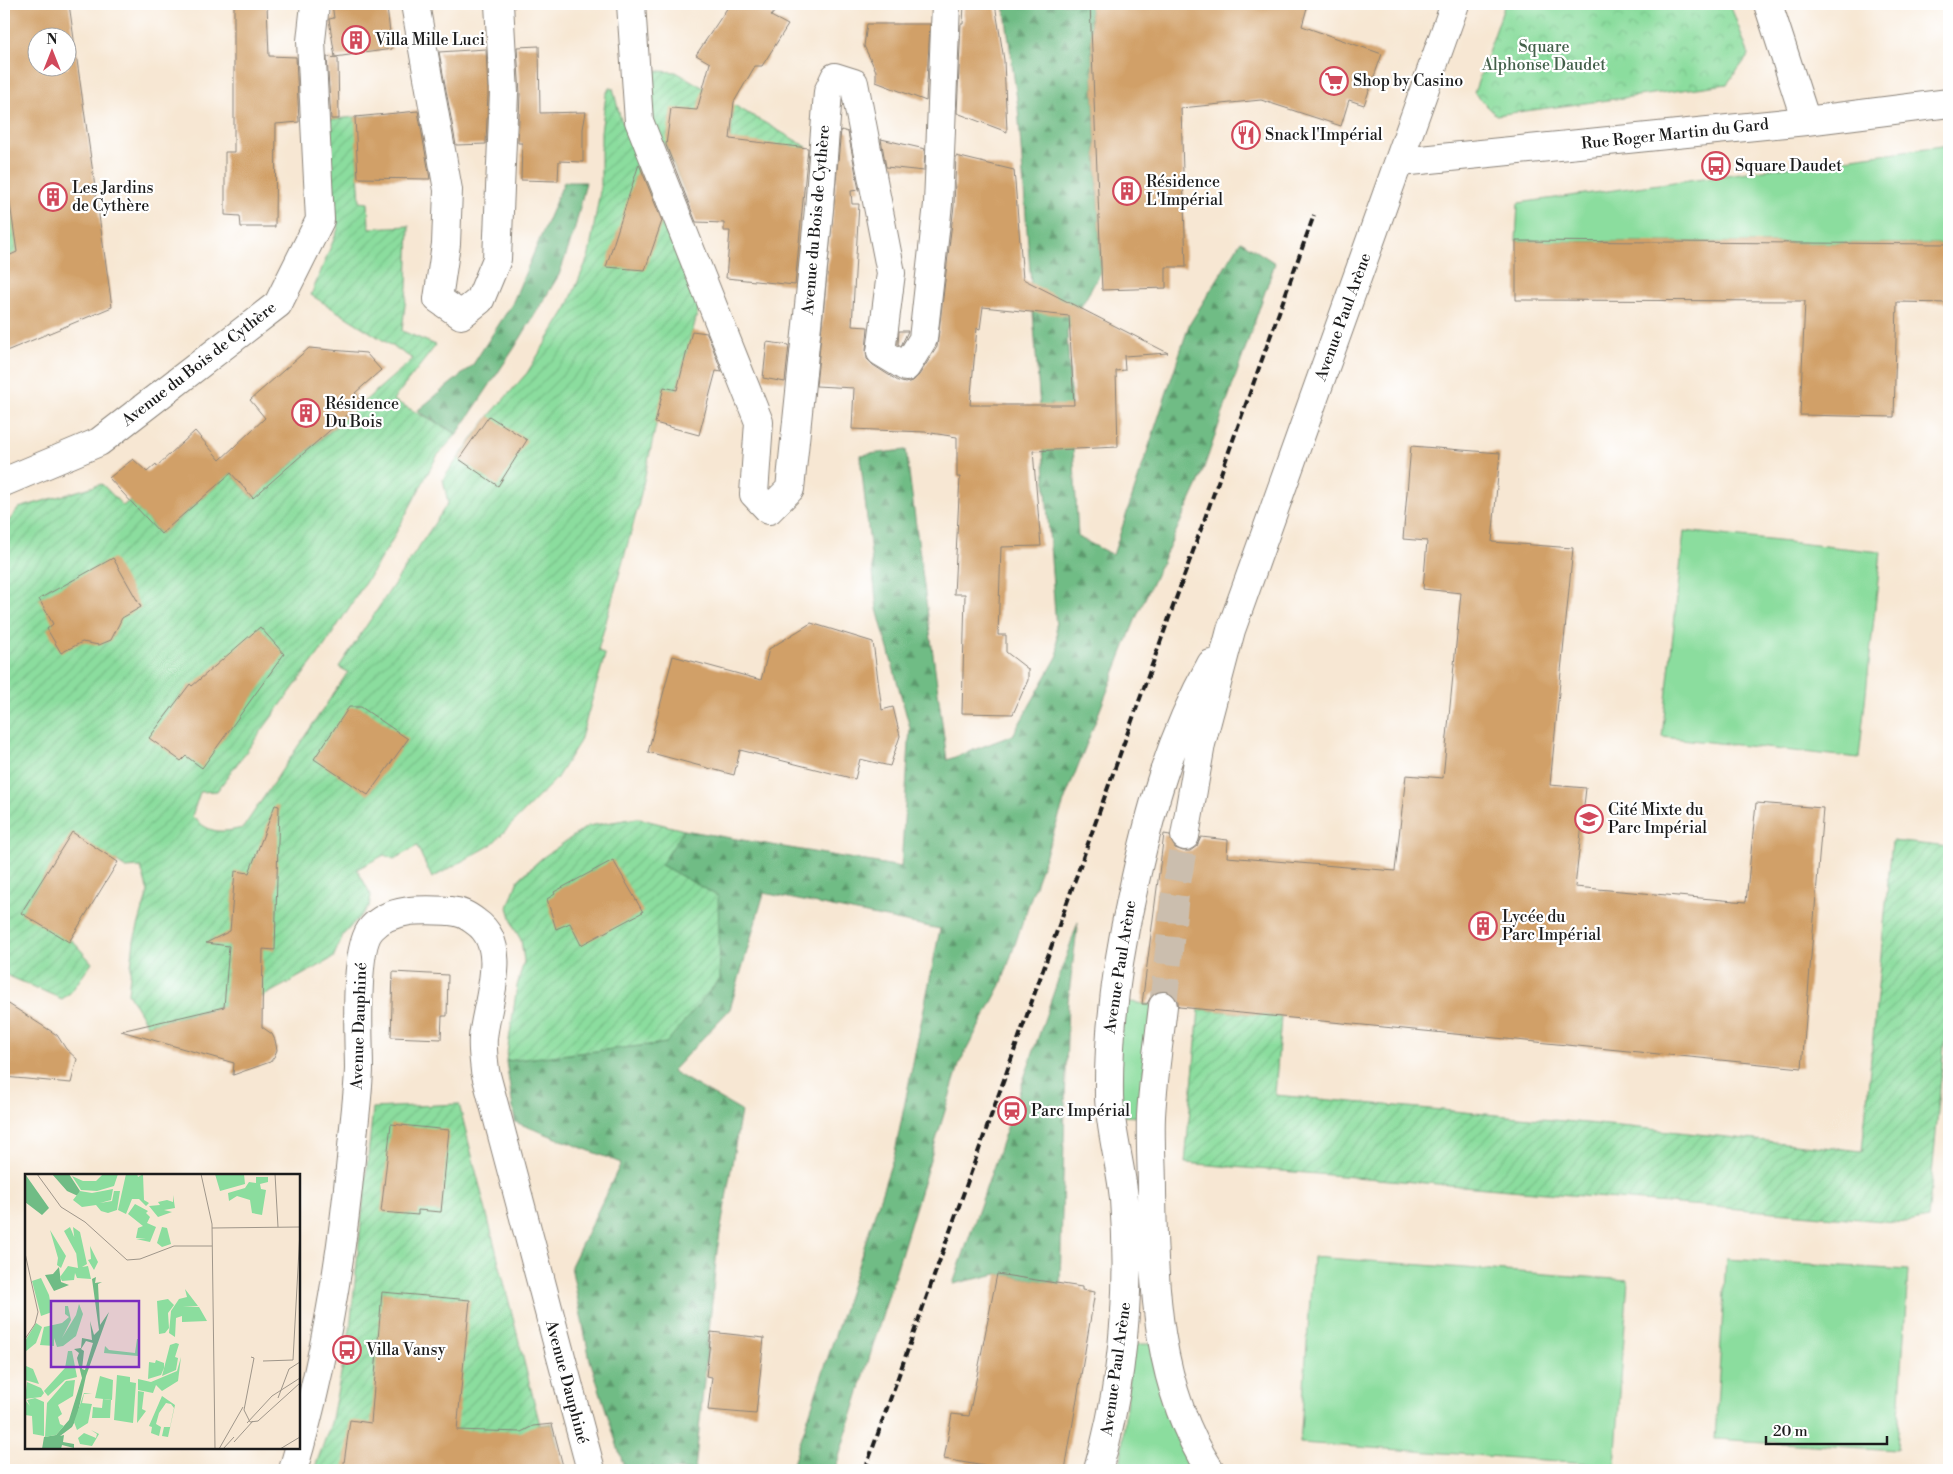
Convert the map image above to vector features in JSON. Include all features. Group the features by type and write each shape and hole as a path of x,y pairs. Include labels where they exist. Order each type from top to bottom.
{"street":[{"name":"Avenue du Bois de Cythère","path":"4,482 99,442 278,304 320,220 311,41 315,4"},
{"path":"415,4 448,190 446,244 438,299 461,314 480,300 497,259 504,93 498,4"},
{"name":"Avenue du Bois de Cythère","path":"631,4 640,121 759,422 754,494 770,510 790,489 819,209 828,92 835,77 854,84 891,273 881,352 906,367 923,339 938,204 946,4"},
{"name":"Avenue Paul Arène","path":"1185,836 1201,744 1231,630 1401,162 1456,4"},
{"path":"1768,4 1806,121"},
{"name":"Rue Roger Martin du Gard","path":"1401,162 1806,121 1949,103"},
{"name":"Avenue Paul Arène","path":"1098,1470 1105,1445 1123,1339 1127,1289 1124,1198 1109,1099 1109,1032 1115,983 1145,830 1172,744 1195,693 1231,630"},
{"name":"Avenue Dauphiné","path":"300,1447 323,1346 344,1230 358,1074 359,962 371,928 396,913 428,910 462,912 481,925 492,944 495,972 483,1040 485,1071 591,1470"},
{"name":"Avenue Paul Arène","path":"1163,1006 1151,1116 1152,1227 1160,1319 1162,1338 1176,1398 1187,1428 1210,1470"},
{"name":"Avenue Dauphiné","path":"293,1470 299,1449"}],"green space":[{"path":"1004,4 1090,4 1101,272 1067,331 1078,537 1113,555 1189,325 1241,241 1275,263 1199,482 1136,618 1065,799 1001,985 960,1062 835,1470 791,1470 895,1152 940,929 764,893 730,1009 672,1071 741,1111 717,1251 695,1470 625,1470 590,1360 571,1266 621,1163 515,1122 506,1061 666,1043 718,896 660,865 684,830 901,867 910,728 877,609 860,455 906,450 947,760 1013,735 1058,655 1018,107"},
{"name":"Square Alphonse Daudet","path":"1505,4 1730,4 1749,55 1727,84 1496,115 1474,93"},
{"path":"642,70 676,72 807,147 801,205 689,203 666,147 648,119","holes":["733,113 727,166 673,150"]},
{"path":"609,88 613,88 620,117 649,178 699,307 677,390 664,388 638,507 598,650 605,655 580,741 556,779 491,845 432,878 417,846 394,859 384,855 357,869 371,895 369,907 343,935 333,958 262,997 147,1025 128,993 134,940 148,892 141,867 126,868 72,833 22,912 71,939 92,963 70,993 62,999 4,974 4,527 19,508 102,484 123,506 130,500 161,534 231,473 253,498 413,359 311,295 338,229 324,120 376,115 357,156 360,202 368,203 369,228 409,226 407,288 402,331 436,345 393,400 457,434 437,456 390,544 325,645 217,791 200,792 192,816 198,822 215,831 243,828 348,672 339,667 448,503 443,479 489,416 527,373 567,308 589,255 601,185 601,132 606,95"},
{"path":"4,133 20,232 20,251 4,258"},
{"path":"1949,145 1949,244 1516,241 1518,203"},
{"path":"564,182 586,182 574,232 559,275 515,347 457,434 417,411 472,366 512,304"},
{"path":"1684,531 1881,552 1859,758 1662,737"},
{"path":"637,818 684,830 661,865 718,896 720,979 666,1043 506,1061 517,986 524,961 521,940 514,928 508,907 518,880 542,858 588,826"},
{"path":"1892,841 1949,847 1949,992 1928,1219 1907,1223 1185,1163 1199,1009 1281,1017 1275,1095 1630,1127 1862,1151"},
{"path":"1078,922 1068,1001 1060,1284 997,1274 953,1284"},
{"path":"1124,1001 1152,1005 1140,1117 1123,1116 1113,1060"},
{"path":"459,1104 540,1425 552,1423 564,1470 314,1470 331,1423 350,1329 373,1108"},
{"path":"1313,1257 1628,1280 1615,1465 1300,1443"},
{"path":"1726,1259 1908,1270 1897,1450 1715,1439"},
{"path":"1132,1344 1151,1344 1196,1470 1120,1470"}],"building":[{"name":"Les Jardins de Cythère","path":"4,4 69,4 72,28 28,28 28,78 78,78 78,67 112,307 4,352 4,258 17,252 4,162"},
{"path":"234,4 267,4 269,56 296,57 299,122 276,124 275,227 241,227 240,216 225,215 225,152 234,152"},
{"name":"Villa Mille Luci","path":"332,4 376,4 377,9 387,8 392,49 335,57 329,19 334,18"},
{"path":"730,4 781,4 771,16 788,25 762,66 755,66 734,102 730,139 808,148 795,285 726,278 730,231 724,231 724,223 696,222 666,145 671,108 697,110 710,63 696,55"},
{"path":"964,4 995,4 1004,60 1007,132 957,113 961,24 963,24"},
{"path":"1090,4 1308,4 1302,26 1382,54 1364,105 1349,100 1341,126 1261,100 1181,108 1186,267 1166,267 1166,288 1102,290"},
{"path":"867,24 930,24 926,101 876,82 876,71 864,46"},
{"path":"539,46 540,113 586,112 583,129 583,162 559,161 558,181 521,180 522,143 518,143 520,94 517,47"},
{"path":"486,49 488,93 486,144 456,145 439,52"},
{"path":"327,57 338,58 339,119 331,119"},
{"path":"418,111 430,179 358,178 355,117"},
{"path":"841,130 848,132 859,190 851,191 852,204 859,204 852,326 868,327 867,359 873,365 898,381 905,383 913,381 937,347 954,206 956,156 1014,170 1023,279 1168,353 1124,356 1125,370 1116,371 1118,447 1033,451 1041,546 1001,547 998,635 1006,635 1006,652 1028,669 1028,680 1013,714 962,713 965,594 954,594 960,477 957,477 957,437 925,432 852,429 854,388 816,386","holes":["983,307 1069,316 1074,405 970,405 977,328 980,329"]},
{"path":"881,139 925,149 924,171 886,167"},
{"path":"639,164 662,221 645,270 606,267"},
{"path":"1516,241 1949,244 1949,303 1897,302 1894,417 1800,415 1805,301 1516,300"},
{"path":"692,331 707,333 722,372 716,371 699,435 655,423 664,387 677,390"},
{"path":"899,331 908,331 901,346 898,344"},
{"path":"767,342 789,345 785,382 763,378"},
{"path":"309,348 366,353 381,370 355,393 362,402 253,498 231,473 161,534 109,478 133,459 147,472 156,464 157,466 195,431 220,460 265,418 250,400"},
{"path":"489,416 527,440 498,486 459,459"},
{"name":"Lycée du Parc Impérial","path":"1411,446 1500,453 1492,542 1573,548 1550,785 1586,788 1575,887 1746,902 1756,803 1823,808 1802,1068 1179,1007 1177,999 1173,994 1164,990 1156,992 1151,996 1147,1004 1142,1004 1164,834 1170,835 1175,848 1183,851 1190,851 1197,846 1201,837 1228,840 1227,857 1395,871 1406,775 1443,778 1461,593 1423,589 1427,541 1403,539"},
{"path":"113,558 141,607 122,618 111,640 99,645 82,642 61,653 47,629 53,624 39,599"},
{"path":"811,623 873,642 882,710 893,707 900,736 890,766 860,759 855,779 740,750 734,775 648,752 673,656 761,680 769,649"},
{"path":"260,627 284,654 202,768 186,756 181,761 149,738 190,684 192,686"},
{"path":"349,707 361,707 408,739 368,795 314,759"},
{"path":"275,805 279,806 275,950 263,949 262,1027 272,1034 275,1040 277,1050 274,1057 270,1062 233,1075 234,1063 121,1031 224,1007 229,946 206,943 230,931 235,871 249,873"},
{"path":"72,832 118,862 69,942 21,913"},
{"path":"613,860 643,912 581,945 570,923 556,929 547,899 555,894 554,892"},
{"path":"393,972 448,975 447,1016 442,1016 441,1039 391,1037"},
{"path":"4,1001 57,1035 66,1049 77,1059 71,1083 4,1077"},
{"path":"391,1124 449,1130 441,1212 418,1210 418,1215 381,1212"},
{"path":"997,1274 1082,1287 1082,1290 1095,1292 1065,1470 1007,1470 944,1459 952,1414 969,1416"},
{"path":"382,1292 470,1300 457,1430 521,1432 533,1426 552,1424 564,1470 343,1470 350,1420 371,1423"},
{"path":"711,1332 764,1338 756,1414 708,1410 712,1377 706,1376"}],"tunnel":[{"path":"1163,1006 1175,895 1185,836"}],"railway":[{"path":"865,1470 1314,215"}],"place":[{"name":"Villa Mille Luci","path":"356,40"},
{"name":"Shop by Casino","path":"1334,81"},
{"name":"Snack l'Impérial","path":"1246,135"},
{"name":"Square Daudet","path":"1716,166"},
{"name":"Résidence L'Impérial","path":"1127,191"},
{"name":"Les Jardins de Cythère","path":"53,197"},
{"name":"Résidence Du Bois","path":"306,413"},
{"name":"Cité Mixte du Parc Impérial","path":"1589,819"},
{"name":"Lycée du Parc Impérial","path":"1483,926"},
{"name":"Parc Impérial","path":"1012,1111"},
{"name":"Villa Vansy","path":"347,1350"}]}
